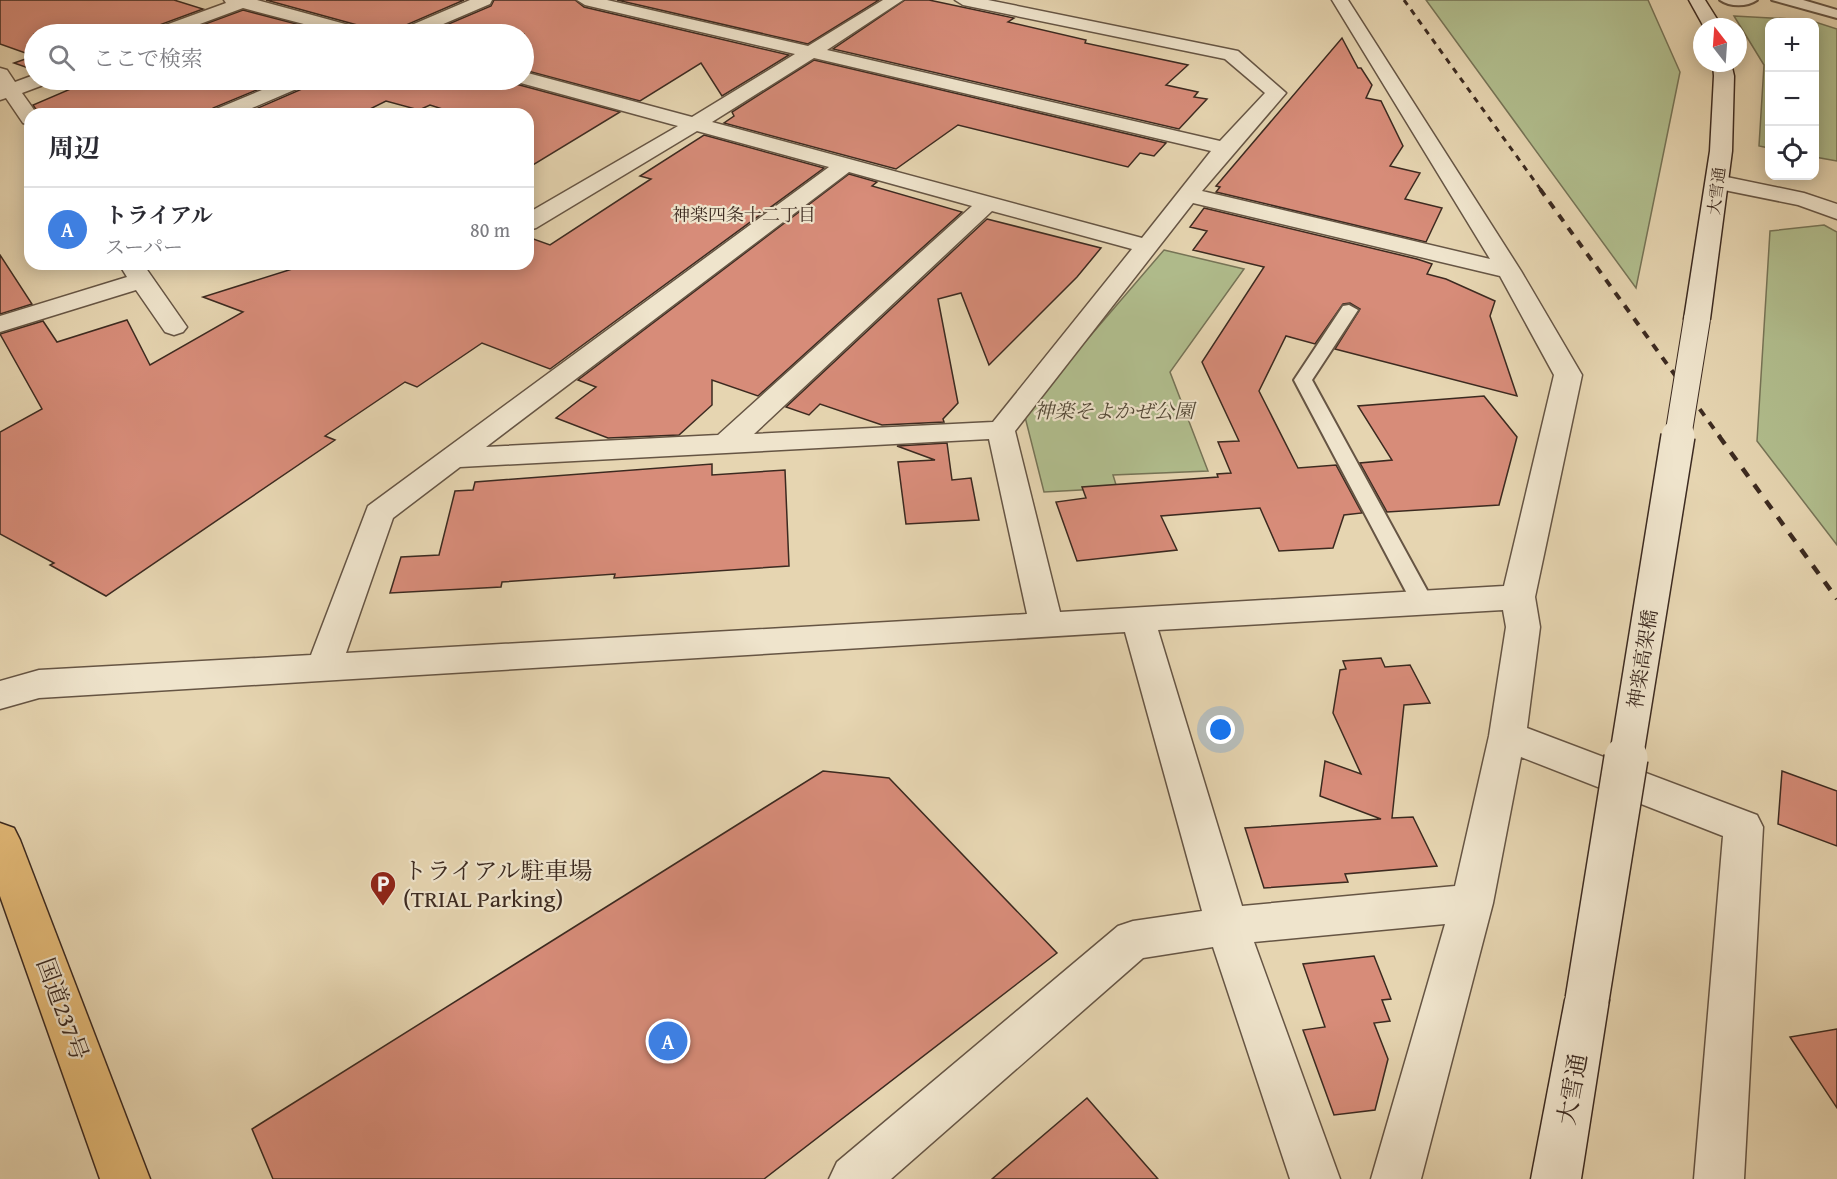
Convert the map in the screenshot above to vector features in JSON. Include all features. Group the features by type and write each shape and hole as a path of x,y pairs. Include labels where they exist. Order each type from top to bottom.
{"highway":[{"name":"国道237号","path":"0,840 125,1179"}],"street":[{"path":"428,24 484,0"},
{"path":"585,0 1225,148"},
{"path":"534,219 695,124 895,0"},
{"path":"453,458 1001,430 1225,148 1276,93 1231,55 963,0"},
{"path":"1340,0 1509,271 1568,375 1518,597 1523,627 1508,736 1472,903 1396,1179"},
{"path":"1697,0 1708,18"},
{"path":"183,24 241,1 325,24"},
{"name":"大雪通","path":"1697,319 1717,182 1723,72"},
{"path":"0,74 6,92 24,112"},
{"path":"534,81 1146,246"},
{"path":"6,92 24,85"},
{"path":"235,108 277,90"},
{"path":"324,666 379,513 845,165"},
{"path":"1717,182 1804,200 1837,212"},
{"path":"1189,195 1509,271"},
{"path":"725,445 988,203"},
{"path":"0,324 136,272 174,327"},
{"name":"神楽高架橋","path":"1587,1000 1697,319"},
{"path":"1001,430 1046,625"},
{"path":"0,695 39,684 1518,597"},
{"path":"1138,620 1227,926 1315,1179"},
{"path":"1508,736 1743,827 1719,1179"},
{"path":"854,1179 1133,940 1227,926 1472,903"},
{"name":"大雪通","path":"1556,1179 1587,1000"}],"lane":[{"path":"1726,0 1745,2 1752,0"},
{"path":"1778,0 1797,2 1837,14"},
{"path":"1349,310 1303,380 1423,603"}],"green space":[{"path":"1426,0 1648,0 1680,72 1636,288"},
{"path":"1734,16 1772,18 1765,18 1765,147 1759,146 1764,65 1747,37 1747,18"},
{"path":"1819,23 1837,29 1837,161 1819,158"},
{"path":"1824,225 1837,232 1837,545 1757,441 1770,231"},
{"name":"神楽そよかぜ公園","path":"1164,250 1244,269 1170,372 1208,471 1113,475 1117,488 1044,492 1024,413"}],"building":[{"path":"0,0 174,0 203,9 162,24 24,24 24,52 0,44"},
{"path":"266,0 464,0 408,24 353,24"},
{"path":"494,0 575,0 584,7 789,55 722,96 701,63 640,101 534,73 534,24 449,24 491,6"},
{"path":"617,0 879,0 808,44"},
{"path":"905,0 929,0 1014,18 1008,22 1086,40 1085,43 1188,65 1166,85 1198,92 1194,97 1207,99 1179,129 833,49"},
{"path":"243,10 297,24 205,24"},
{"path":"1342,38 1358,68 1361,68 1372,85 1366,98 1381,101 1403,146 1390,166 1420,173 1405,199 1442,208 1426,242 1216,192 1220,187 1216,186"},
{"path":"24,60 24,66 14,63"},
{"path":"814,60 1166,143 1154,156 1140,153 1128,167 958,125 896,169 724,123 734,116 732,112"},
{"path":"534,89 620,112 534,164 534,108 439,108 430,105 423,108 412,108 386,101 372,108 258,108 300,90"},
{"path":"68,90 257,90 213,108 35,108 33,105"},
{"path":"704,135 824,168 550,369 482,343 417,387 405,382 325,436 335,440 106,596 50,565 54,563 0,534 0,432 42,409 0,334 43,321 57,342 127,320 150,365 243,312 203,297 289,270 534,270 534,239 550,245 651,179 640,176"},
{"path":"849,174 877,182 872,186 962,212 758,396 712,380 712,405 679,435 608,438 556,418 596,387 578,380"},
{"path":"1204,208 1417,259 1432,264 1427,274 1446,279 1495,301 1490,316 1517,396 1335,349 1360,309 1350,303 1343,304 1315,344 1286,336 1259,391 1298,468 1336,465 1362,513 1344,515 1333,548 1279,551 1260,508 1161,516 1177,550 1077,561 1056,502 1086,498 1082,487 1218,477 1217,474 1231,473 1218,442 1239,441 1202,362 1264,267 1193,250 1207,231 1190,227"},
{"path":"987,219 1101,248 1077,277 989,365 961,293 938,299 958,403 943,419 944,422 882,425 820,404 809,415 786,407"},
{"path":"0,255 32,304 0,314"},
{"path":"1484,396 1517,437 1499,505 1387,512 1360,463 1392,460 1358,406"},
{"path":"947,443 952,480 971,478 979,520 906,524 898,462 935,460 897,446"},
{"path":"712,464 712,475 785,470 789,566 614,578 615,574 502,582 501,587 390,593 401,557 439,555 455,491 473,490 475,482"},
{"path":"1381,658 1385,667 1410,665 1430,703 1404,705 1392,818 1413,817 1437,866 1345,874 1348,882 1264,888 1245,828 1381,819 1320,796 1325,761 1361,774 1333,713 1340,670 1346,669 1343,661"},
{"path":"823,771 889,778 1057,953 764,1179 273,1179 252,1129"},
{"path":"1782,771 1837,791 1837,846 1778,824"},
{"path":"1374,956 1391,999 1382,1000 1390,1021 1374,1023 1388,1059 1375,1110 1334,1115 1303,1030 1325,1027 1303,964"},
{"path":"1837,1029 1837,1108 1790,1037"},
{"path":"1087,1098 1158,1179 992,1179"}],"railway":[{"path":"1404,0 1541,190"},
{"path":"1540,189 1720,437"},
{"path":"1719,436 1837,599"}],"place":[{"name":"トライアル駐車場 (TRIAL Parking)","path":"383,907"},
{"name":"トライアル","path":"668,1041"}],"district":[{"name":"神楽四条十二丁目","path":"744,214"}]}
